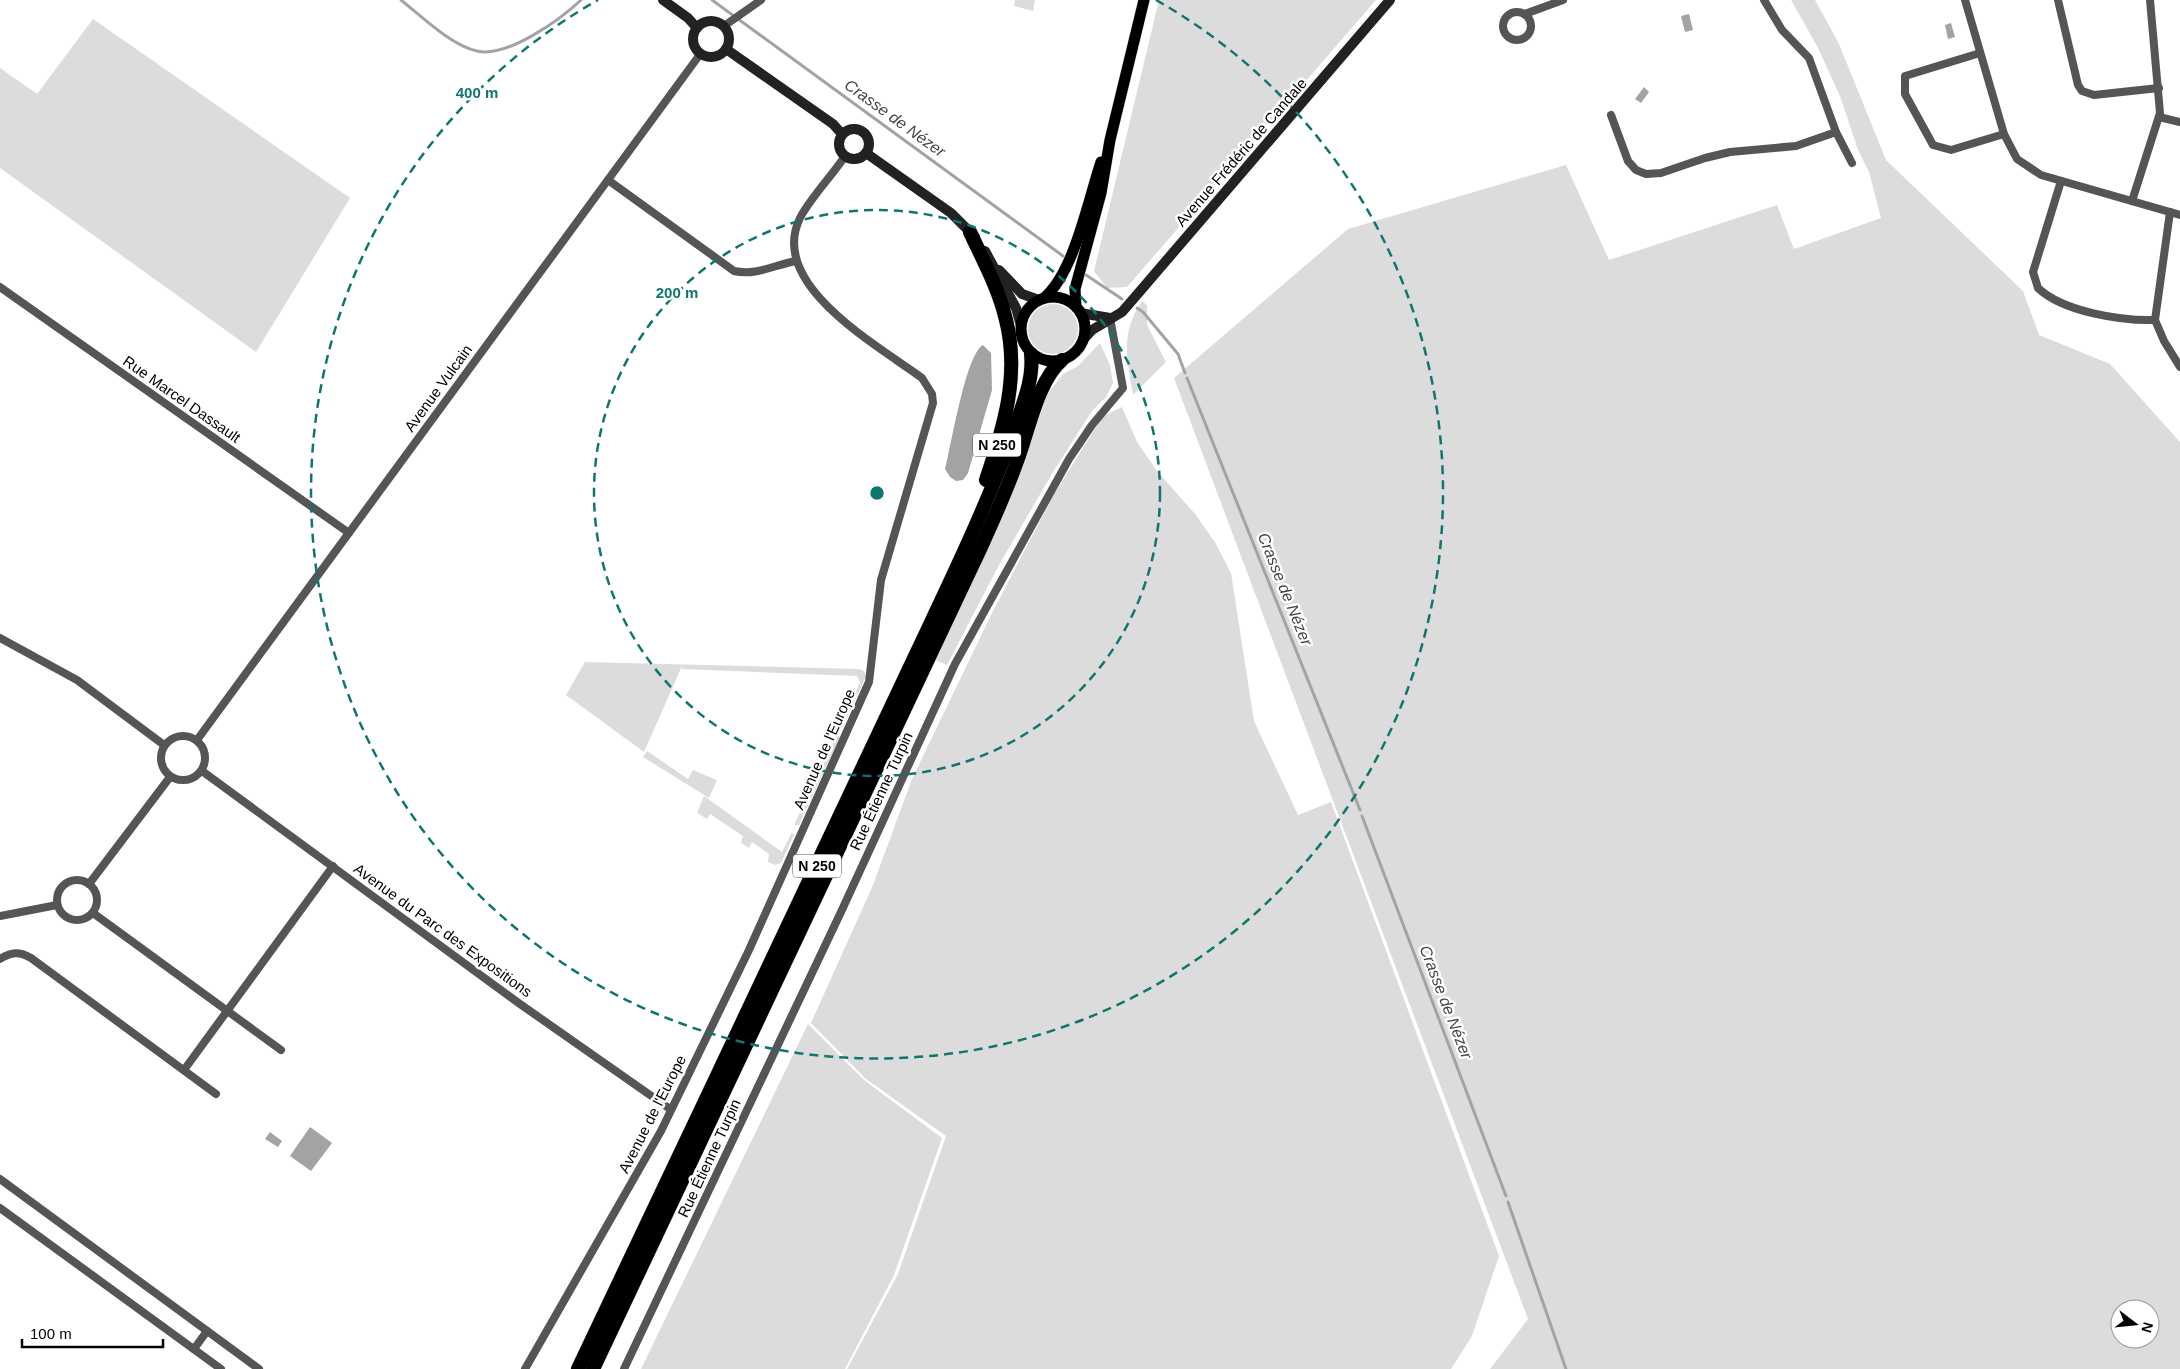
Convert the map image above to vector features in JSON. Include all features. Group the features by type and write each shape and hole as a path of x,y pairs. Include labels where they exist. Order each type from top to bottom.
{"highway":[{"name":"N 250","path":"917,652 981,494 1004,423 1010,387 1011,354 1006,319 998,293 970,232"},
{"name":"N 250","path":"578,1369 856,785 970,539 1004,458 1030,378 1031,354"},
{"name":"N 250","path":"592,1369 982,545 1017,463 1045,383 1055,366 1062,360"}],"main road":[{"path":"1083,340 1085,326 1078,310 1075,289 1101,193 1110,140 1144,0"},
{"path":"1021,326 1028,309 1059,281 1070,258 1086,206 1110,140"},
{"path":"1041,299 1062,298 1078,310"},
{"name":"N 250","path":"1021,326 1022,336 1031,354"},
{"name":"N 250","path":"1062,360 1076,351 1083,340"},
{"path":"1031,354 1046,361 1062,360"}],"street":[{"path":"664,0 688,18 697,28"},
{"path":"724,26 761,0"},
{"name":"Avenue Frédéric de Candale","path":"1083,340 1110,318 1122,312 1390,0"},
{"path":"1525,14 1563,0"},
{"path":"1764,0 1782,30 1809,58 1836,132 1852,163"},
{"path":"1965,0 2004,134 2010,150 2022,163 2036,173 2180,215"},
{"path":"2058,0 2078,85 2082,91 2094,95 2158,88"},
{"path":"2132,201 2159,117 2150,0"},
{"path":"713,21 724,26 729,40 726,49 717,56 701,53 697,49 694,38 697,28 701,24 713,21"},
{"path":"726,49 833,124 842,134"},
{"name":"Avenue Vulcain","path":"197,740 701,53"},
{"path":"1980,53 1905,76 1905,94 1933,145 1951,150 2004,134"},
{"path":"1611,115 1628,161 1636,170 1646,174 1661,173 1705,158 1730,152 1796,146 1836,132"},
{"path":"2159,117 2180,122"},
{"path":"857,129 865,134 869,143 866,153 854,159 845,156 839,148 842,134 857,129"},
{"path":"866,153 925,193 951,213 970,232 995,267 1016,308 1021,326"},
{"path":"608,180 734,271 743,273 796,261 796,234 800,218 845,156"},
{"path":"2061,180 2033,272 2038,288 2069,305 2094,314 2137,321 2155,320"},
{"path":"2170,212 2155,320 2164,341 2180,367"},
{"name":"Avenue de l'Europe","path":"525,1369 661,1131 670,1109 749,950 869,682 881,580 933,403 932,394 922,378 831,311 816,294 796,261"},
{"path":"995,267 1022,294 1041,299"},
{"name":"Rue Marcel Dassault","path":"0,287 349,533"},
{"path":"1078,310 1110,318"},
{"name":"Rue Étienne Turpin","path":"624,1369 832,930 955,664 1069,459 1092,425 1123,388 1110,318"},
{"path":"0,638 77,680 164,745"},
{"path":"181,735 197,740 205,751 206,758 202,771 189,780 182,781 170,777 161,762 164,745 174,737 181,735"},
{"name":"Avenue du Parc des Expositions","path":"202,771 528,1009 670,1109"},
{"path":"89,884 170,777"},
{"path":"184,1070 333,866"},
{"path":"78,880 89,884 94,888 97,901 93,913 82,920 69,919 59,911 57,905 58,892 66,883 78,880"},
{"path":"0,916 57,905"},
{"path":"93,913 281,1050"},
{"path":"0,959 15,953 23,953 216,1094"},
{"path":"0,1179 259,1369"},
{"path":"0,1208 220,1369"},
{"path":"194,1349 207,1331"}],"shaded area":[{"path":"1015,0 1035,0 1033,11 1014,6"},
{"path":"1159,0 1376,0 1127,287 1107,288 1094,271"},
{"path":"1791,0 1815,0 1839,44 1886,160 2023,291 2039,335 2110,364 2180,442 2180,1369 1490,1369 1528,1319 1174,378 1348,229 1566,165 1609,260 1777,205 1794,249 1881,218 1869,172 1858,150 1840,96 1817,46"},
{"path":"1689,14 1693,30 1685,32 1681,16"},
{"path":"93,19 350,198 256,352 0,168 0,68 37,94"},
{"path":"1951,23 1955,37 1948,39 1945,25"},
{"path":"1644,87 1649,92 1641,103 1635,99"},
{"path":"1142,301 1147,305 1147,325 1166,362 1133,395 1127,358 1128,335 1130,324"},
{"path":"1048,304 1058,304 1071,311 1078,324 1078,334 1071,347 1058,354 1048,354 1039,350 1032,343 1028,334 1028,324 1032,315 1039,308"},
{"path":"1100,343 1110,365 1113,383 1106,397 1092,411 1053,472 999,565 947,665 935,660 1019,475 1047,395 1063,374 1078,366"},
{"path":"983,345 991,353 992,390 968,473 963,480 956,481 950,477 945,469 966,378 977,351"},
{"path":"1122,407 1137,442 1157,471 1196,515 1216,544 1231,573 1254,721 1298,815 1331,802 1499,1256 1472,1336 1451,1369 847,1369 898,1274 946,1136 866,1079 811,1023 873,885 912,779 992,613 1053,496 1103,416"},
{"path":"585,662 859,669 864,671 866,676 843,727 841,726 860,682 857,676 682,669 682,666 644,752 566,695"},
{"path":"837,735 840,737 799,825 794,825"},
{"path":"647,751 688,779 693,770 717,780 709,798 643,757"},
{"path":"704,796 782,852 792,832 794,835 781,863 775,865 768,862 769,854 752,842 749,848 741,843 743,836 710,814 707,819 697,813"},
{"path":"808,1024 864,1080 942,1138 894,1275 845,1369 641,1369"},
{"path":"310,1127 332,1143 311,1171 290,1156"},
{"path":"270,1132 282,1141 278,1147 265,1139"}],"waterway":[{"name":"Crasse de Nézer","path":"401,0 437,30 457,43 477,51 489,52 503,49 532,36 547,27 581,0"},
{"name":"Crasse de Nézer","path":"712,0 1063,256"},
{"name":"Crasse de Nézer","path":"1086,275 1122,299"},
{"name":"Crasse de Nézer","path":"1137,308 1143,312 1178,354 1185,373"},
{"name":"Crasse de Nézer","path":"1187,378 1360,810"},
{"name":"Crasse de Nézer","path":"1362,816 1506,1196"},
{"name":"Crasse de Nézer","path":"1508,1202 1566,1369"}]}
